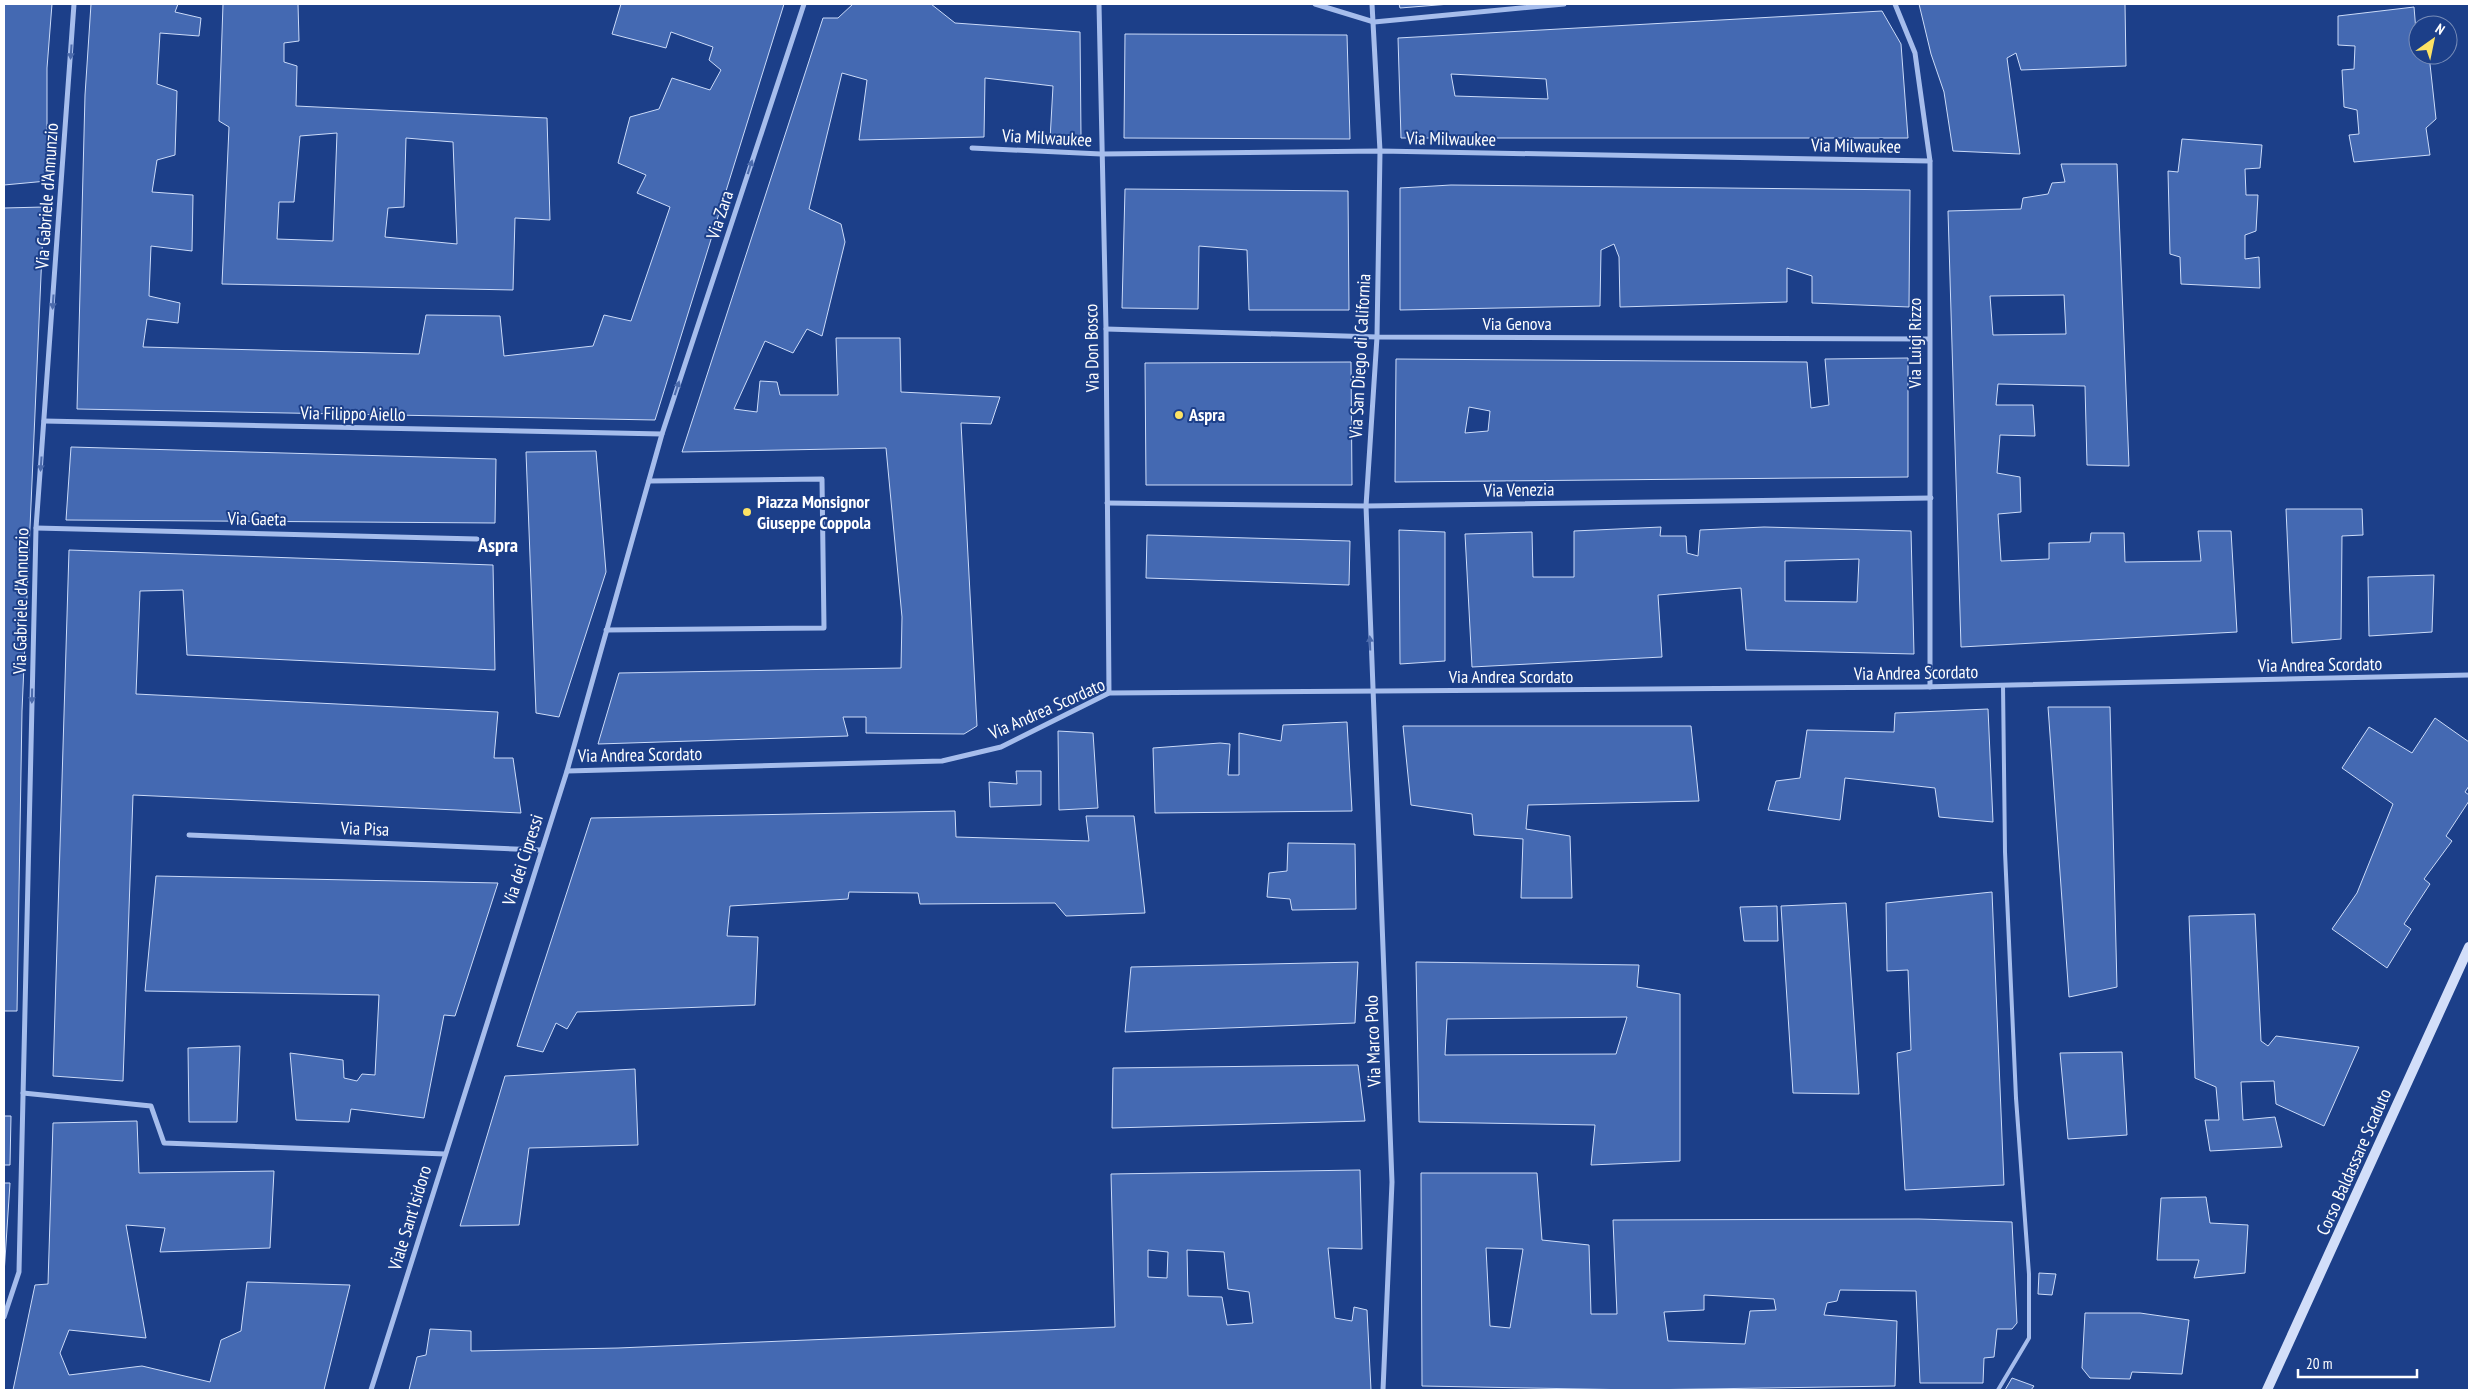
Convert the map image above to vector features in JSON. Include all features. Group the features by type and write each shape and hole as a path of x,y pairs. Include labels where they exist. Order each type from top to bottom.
{"street":[{"name":"Via Gabriele d'Annunzio","path":"4,1318 19,1272 36,528 74,4"},
{"name":"Via Zara","path":"649,481 662,434 804,4"},
{"name":"Via Don Bosco","path":"1099,4 1106,328 1109,693"},
{"path":"1315,4 1374,22 1564,4"},
{"name":"Via San Diego di California","path":"1372,4 1380,151 1377,337 1366,506 1372,692"},
{"name":"Via Luigi Rizzo","path":"1895,4 1915,53 1930,161 1930,687"},
{"name":"Via Milwaukee","path":"972,148 1101,154 1380,151 1930,161"},
{"name":"Via Genova","path":"1106,328 1377,337 1929,339"},
{"name":"Via Filippo Aiello","path":"44,421 662,434"},
{"path":"606,630 824,628 822,479 649,481"},
{"name":"Via dei Cipressi","path":"476,1054 540,850 567,771 649,481"},
{"name":"Via Venezia","path":"1107,503 1366,506 1931,498"},
{"name":"Via Gaeta","path":"36,528 477,539"},
{"name":"Via Andrea Scordato","path":"567,771 942,761 1001,747 1109,693 1930,687 2469,676"},
{"name":"Via Marco Polo","path":"1372,692 1392,1182 1383,1390"},
{"name":"Via Pisa","path":"189,835 540,850"},
{"name":"Corso Baldassare Scaduto","path":"2267,1390 2469,947"},
{"name":"Viale Sant'Isidoro","path":"371,1390 476,1054"},
{"path":"23,1093 151,1106 164,1143 445,1154"}],"lane":[{"path":"1998,1390 2029,1338 2029,1274 2016,1098 2006,862 2003,685"}],"building":[{"path":"4,4 52,4 47,68 47,181 4,185"},
{"path":"91,4 178,4 175,12 201,18 199,36 160,33 157,84 177,91 175,155 157,160 152,192 193,195 192,251 151,246 149,296 180,303 178,323 147,319 143,347 419,354 426,315 500,316 504,356 593,346 604,315 631,321 670,207 637,193 646,175 618,163 630,117 659,109 672,78 710,90 721,70 709,60 713,47 671,32 666,48 612,34 621,4 784,4 655,420 77,409 85,95"},
{"path":"223,4 298,4 299,41 284,43 284,62 297,66 296,106 547,118 550,220 515,218 513,290 222,284 229,127 219,121","holes":["337,133 333,241 277,239 279,202 294,202 300,136","406,138 453,142 457,244 385,237 388,208 404,207"]},
{"path":"853,4 931,4 955,23 1080,32 1081,136 1050,140 1053,86 985,78 984,137 859,140 867,80 842,73 809,209 841,224 845,242 822,336 807,329 793,353 765,341 734,409 757,412 760,381 777,382 780,395 838,395 836,338 900,338 901,392 1000,397 991,424 961,423 977,726 964,734 866,733 866,717 843,717 848,736 598,744 619,673 901,668 902,617 886,448 682,452 823,18 838,18"},
{"path":"1399,4 1450,4 1400,8"},
{"path":"1919,4 2125,4 2126,66 2021,70 2016,53 2007,58 2020,154 1953,151 1944,92 1931,54"},
{"path":"2414,7 2415,15 2408,15 2408,65 2430,65 2436,119 2426,128 2430,155 2354,162 2349,135 2359,134 2357,110 2344,107 2342,70 2354,69 2355,46 2338,45 2338,16"},
{"path":"1882,11 1901,44 1908,138 1401,138 1398,38","holes":["1451,74 1546,79 1548,99 1455,96"]},
{"path":"1125,34 1347,35 1350,139 1124,138"},
{"path":"2182,139 2262,145 2260,168 2245,169 2246,195 2258,195 2256,231 2245,235 2245,259 2259,257 2260,288 2181,284 2180,257 2170,254 2168,171 2178,172"},
{"path":"2061,164 2117,164 2129,466 2087,465 2085,386 1998,384 1996,405 2033,405 2035,436 2000,435 1997,473 2020,477 2021,512 1998,514 2001,561 2049,559 2049,543 2090,542 2091,533 2124,533 2125,562 2201,561 2198,531 2231,531 2237,632 1961,647 1948,211 2021,209 2023,198 2048,194 2052,183 2065,182","holes":["2064,295 2066,334 1993,335 1990,296"]},
{"path":"1451,185 1910,190 1909,307 1812,303 1812,276 1787,268 1787,302 1620,307 1619,257 1614,244 1601,250 1600,306 1400,310 1400,188"},
{"path":"1125,189 1348,191 1349,310 1249,310 1247,250 1199,246 1198,309 1122,308"},
{"path":"44,207 22,711 17,1011 4,1011 4,208"},
{"path":"1908,358 1908,477 1395,482 1396,359 1807,362 1811,408 1829,405 1825,359","holes":["1469,407 1490,411 1488,431 1465,433"]},
{"path":"1351,362 1352,485 1146,485 1145,363"},
{"path":"71,447 496,459 495,523 66,520"},
{"path":"596,451 606,572 559,717 536,713 526,452"},
{"path":"2286,509 2362,509 2363,535 2342,536 2341,639 2292,643"},
{"path":"1661,527 1660,536 1686,536 1687,553 1698,556 1700,530 1764,527 1911,531 1914,654 1746,650 1741,588 1658,595 1662,657 1472,667 1465,534 1532,532 1533,577 1574,577 1574,531","holes":["1859,559 1857,602 1785,601 1785,561"]},
{"path":"1399,530 1445,532 1445,661 1400,664"},
{"path":"1147,535 1350,541 1349,585 1146,578"},
{"path":"69,550 493,565 495,670 187,655 183,590 140,591 136,694 498,712 494,758 513,758 521,813 133,795 123,1081 53,1076"},
{"path":"2434,575 2432,632 2369,636 2368,577"},
{"path":"2048,707 2110,707 2117,987 2069,997"},
{"path":"1988,709 1993,822 1939,817 1935,788 1845,778 1840,820 1768,810 1776,781 1800,778 1807,730 1894,732 1895,713"},
{"path":"2435,718 2469,742 2469,786 2465,792 2469,795 2469,801 2446,836 2452,841 2424,879 2430,884 2404,924 2411,929 2387,968 2332,929 2357,893 2393,804 2342,768 2369,727 2412,753"},
{"path":"1347,722 1352,811 1155,813 1153,748 1220,743 1230,744 1228,775 1239,775 1239,733 1281,741 1283,725"},
{"path":"1403,726 1691,726 1699,801 1528,805 1526,829 1570,836 1572,898 1521,898 1523,839 1474,835 1472,814 1411,805"},
{"path":"1058,731 1093,733 1098,808 1059,810"},
{"path":"1016,771 1041,771 1041,805 990,807 989,782 1017,784"},
{"path":"955,811 956,837 1089,841 1086,816 1134,816 1145,913 1066,916 1055,903 920,904 918,893 849,892 848,899 730,906 727,936 758,937 755,1005 577,1012 567,1029 556,1023 543,1052 517,1046 591,818"},
{"path":"1288,843 1355,844 1356,909 1292,910 1290,899 1267,897 1269,873 1287,871"},
{"path":"156,876 498,883 455,1016 444,1015 424,1118 351,1109 349,1122 296,1120 290,1053 343,1060 344,1078 357,1081 362,1074 375,1075 379,995 145,991"},
{"path":"1992,892 2004,1185 1905,1190 1897,1053 1911,1050 1908,970 1887,971 1886,903"},
{"path":"1846,903 1859,1094 1793,1093 1781,906"},
{"path":"1777,906 1778,941 1744,941 1740,907"},
{"path":"2255,914 2261,1041 2268,1046 2276,1036 2359,1047 2324,1126 2276,1104 2274,1081 2241,1082 2243,1120 2275,1117 2282,1147 2210,1151 2205,1120 2219,1120 2216,1087 2195,1078 2189,916"},
{"path":"1358,962 1355,1023 1125,1032 1131,967"},
{"path":"1416,962 1639,965 1637,987 1680,994 1680,1161 1591,1165 1595,1125 1419,1122","holes":["1627,1017 1616,1054 1445,1055 1447,1019"]},
{"path":"240,1046 237,1122 189,1122 188,1048"},
{"path":"2122,1052 2127,1135 2068,1139 2060,1053"},
{"path":"1358,1065 1365,1121 1112,1128 1113,1068"},
{"path":"635,1069 638,1145 529,1148 519,1225 460,1226 505,1076"},
{"path":"4,1116 11,1116 10,1165 4,1165"},
{"path":"137,1121 139,1173 274,1171 270,1248 160,1252 165,1228 126,1225 146,1338 69,1330 60,1353 69,1375 142,1366 210,1382 221,1340 241,1331 247,1282 350,1285 324,1390 13,1390 35,1285 48,1284 53,1123"},
{"path":"1360,1170 1362,1249 1328,1248 1335,1318 1352,1321 1354,1307 1367,1310 1371,1390 409,1390 417,1357 426,1355 430,1329 471,1331 471,1351 618,1348 1115,1327 1111,1174","holes":["1148,1250 1168,1252 1167,1278 1148,1277","1187,1250 1224,1252 1228,1289 1249,1292 1253,1323 1227,1325 1222,1297 1188,1296"]},
{"path":"1421,1173 1537,1173 1542,1240 1589,1245 1591,1314 1617,1314 1613,1220 1919,1219 2012,1222 2017,1323 2012,1329 1997,1329 1994,1357 1984,1358 1983,1383 1920,1383 1916,1291 1840,1290 1837,1301 1827,1303 1824,1315 1897,1321 1895,1386 1637,1390 1422,1386","holes":["1486,1248 1523,1249 1510,1328 1490,1326","1704,1295 1774,1299 1776,1310 1750,1311 1745,1344 1668,1341 1664,1312 1704,1310"]},
{"path":"4,1183 10,1183 4,1274"},
{"path":"2206,1197 2210,1223 2248,1225 2245,1273 2194,1278 2199,1260 2157,1260 2161,1198"},
{"path":"2039,1273 2056,1274 2052,1295 2038,1294"},
{"path":"2085,1313 2140,1313 2189,1320 2182,1374 2132,1372 2130,1379 2090,1378 2082,1368"},
{"path":"2012,1378 2034,1386 2031,1390 2005,1390"}],"place":[{"name":"Aspra","path":"1179,415"},
{"name":"Piazza Monsignor Giuseppe Coppola","path":"747,512"}],"district":[{"name":"Aspra","path":"498,545"}]}
